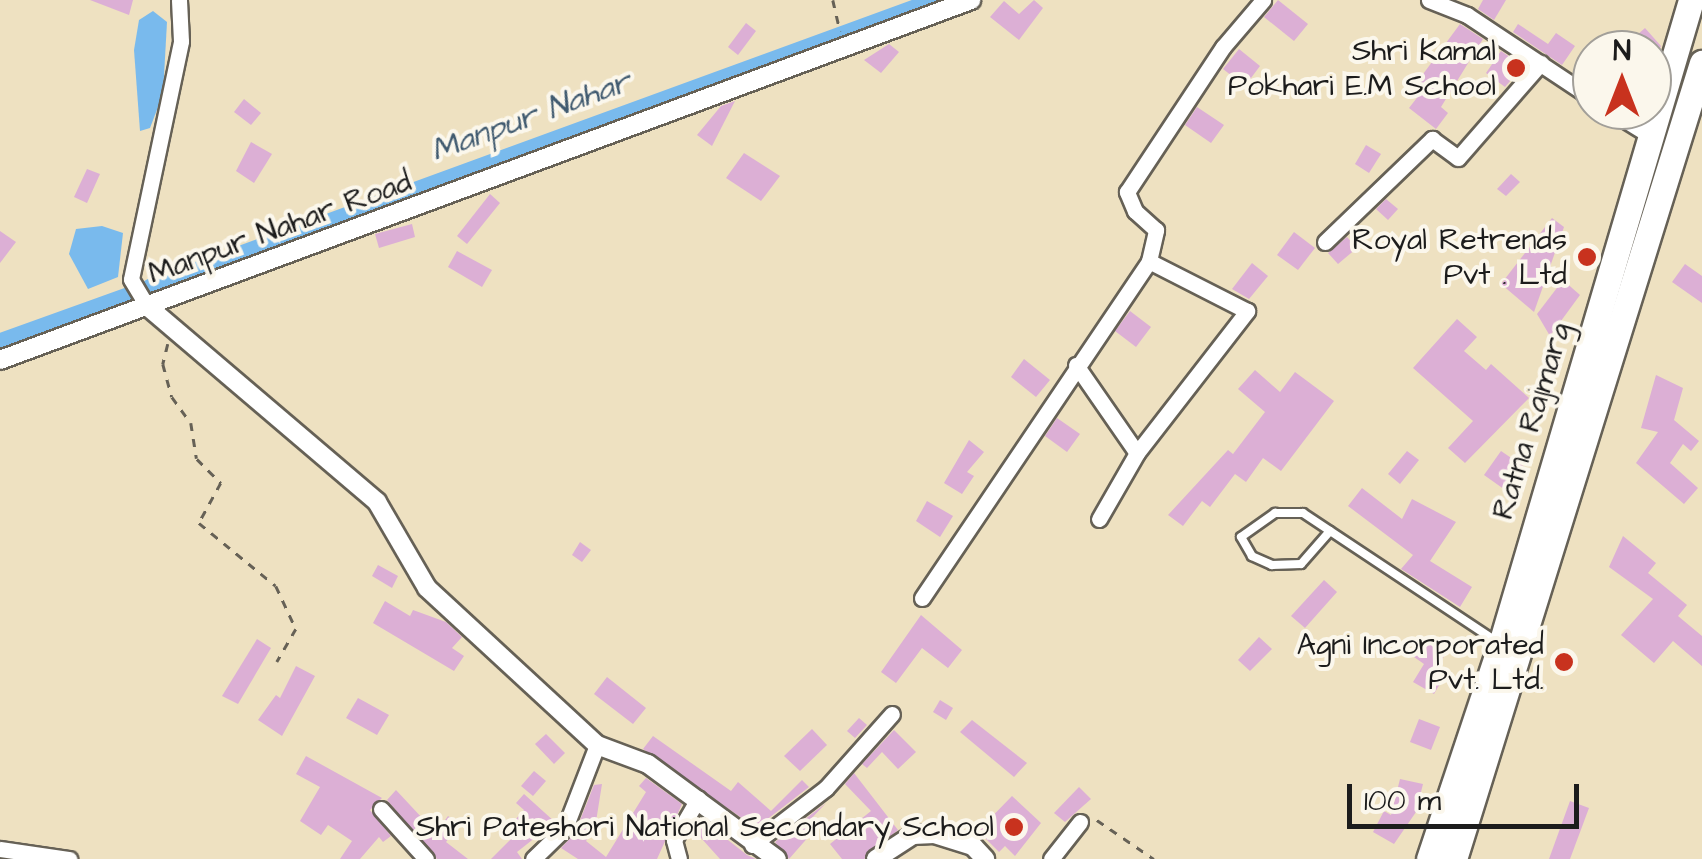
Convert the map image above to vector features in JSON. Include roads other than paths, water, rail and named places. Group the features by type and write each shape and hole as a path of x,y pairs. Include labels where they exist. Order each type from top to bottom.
{"highway":[{"name":"Ratna Rajmarg","path":"1429,859 1500,644 1691,0"},
{"name":"Ratna Rajmarg","path":"1454,859 1702,63"}],"street":[{"path":"179,0 181,42 131,279 147,306 377,502 426,588 596,745 648,764 698,799 763,854 892,714"},
{"name":"Manpur Nahar Road","path":"0,360 972,0"},
{"path":"922,598 1149,261 1156,230 1135,211 1127,192 1223,46 1263,0"},
{"path":"1428,0 1467,15 1572,84"},
{"path":"1324,242 1432,140 1458,158 1542,63"},
{"path":"1641,130 1651,136"},
{"path":"1099,519 1137,453 1247,311 1149,261"},
{"path":"1076,365 1137,453"},
{"path":"533,859 564,828 596,745"},
{"path":"679,859 674,840 698,799"},
{"path":"381,808 426,859"},
{"path":"1051,859 1080,822"},
{"path":"876,859 913,835 934,834 973,846 985,859"},
{"path":"0,849 69,859"}],"lane":[{"path":"1330,530 1301,564 1272,566 1252,556 1242,537 1275,513 1303,513 1330,530 1500,644"}],"water":[{"path":"153,11 167,22 163,94 150,128 140,131 134,50 139,20"},
{"path":"102,226 123,233 118,277 88,289 69,254 76,229"}],"waterway":[{"name":"Manpur Nahar","path":"149,286 932,0"},
{"name":"Manpur Nahar","path":"0,340 128,294"}],"place":[{"name":"Shri Kamal Pokhari E.M School","path":"1516,68"},
{"name":"Royal Retrends Pvt . Ltd","path":"1587,257"},
{"name":"Agni Incorporated Pvt. Ltd.","path":"1564,662"},
{"name":"Shri Pateshori National Secondary School","path":"1014,827"}]}
